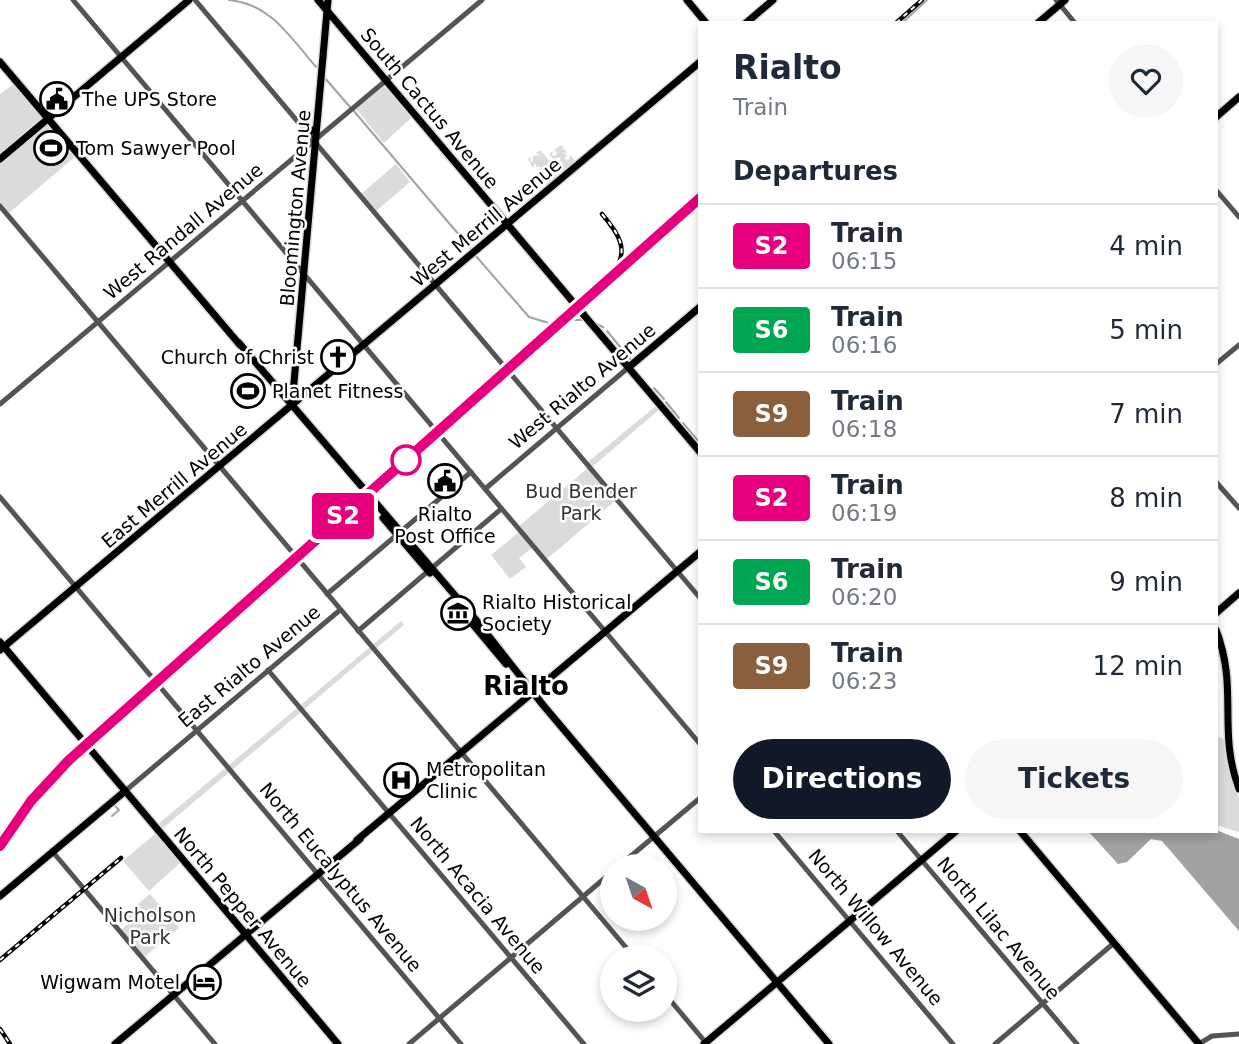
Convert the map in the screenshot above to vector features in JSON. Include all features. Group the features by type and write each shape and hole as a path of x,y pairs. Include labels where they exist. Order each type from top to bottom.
{"main road":[{"path":"0,159 189,0"},
{"path":"687,0 704,21"},
{"path":"748,21 774,0"},
{"path":"1040,21 1060,2"},
{"name":"Bloomington Avenue","path":"292,406 324,3"},
{"name":"South Cactus Avenue","path":"324,3 330,20 386,80 698,450"},
{"name":"Bloomington Avenue","path":"313,141 330,20"},
{"path":"0,59 829,1044"},
{"name":"West Merrill Avenue","path":"292,406 698,64"},
{"path":"1218,115 1239,97"},
{"path":"313,141 328,129"},
{"name":"Bloomington Avenue","path":"292,406 289,396 303,273"},
{"name":"West Rialto Avenue","path":"629,367 698,309"},
{"path":"239,343 289,396"},
{"name":"East Merrill Avenue","path":"1,646 292,406"},
{"path":"115,1044 698,554"},
{"path":"1218,610 1239,593"},
{"path":"1218,630 1232,651"},
{"path":"1218,631 1236,676"},
{"name":"North Pepper Avenue","path":"1,646 338,1044"},
{"path":"1237,696 1231,753 1239,789"},
{"path":"1239,714 1234,749 1239,781"},
{"path":"0,896 124,792"},
{"path":"704,1043 952,833"},
{"path":"1022,833 1199,1044"},
{"path":"704,1043 744,1008"}],"street":[{"path":"73,0 698,742"},
{"path":"195,0 698,596"},
{"path":"328,129 482,0"},
{"path":"1060,2 1074,21"},
{"name":"West Randall Avenue","path":"0,404 313,141"},
{"path":"1218,192 1239,217"},
{"path":"0,206 624,945"},
{"path":"1218,362 1239,345"},
{"name":"West Rialto Avenue","path":"485,489 629,367"},
{"path":"399,533 471,472"},
{"path":"460,481 469,478 486,484 494,481"},
{"path":"492,517 496,507 491,496 494,481"},
{"path":"1218,484 1239,508"},
{"name":"North Eucalyptus Avenue","path":"0,497 461,1044"},
{"path":"358,631 501,509"},
{"name":"East Rialto Avenue","path":"327,594 399,533"},
{"path":"329,618 335,613 335,603"},
{"name":"East Rialto Avenue","path":"124,792 329,618 342,612"},
{"name":"North Acacia Avenue","path":"268,670 584,1044"},
{"path":"634,854 698,800"},
{"name":"North Willow Avenue","path":"776,833 953,1044"},
{"name":"North Lilac Avenue","path":"899,833 1077,1044"},
{"path":"52,851 215,1044"},
{"path":"409,1044 600,882"},
{"path":"995,1044 1114,943"},
{"path":"677,1009 704,1043"},
{"path":"1199,1044 1212,1036 1239,1034"}],"green space":[{"path":"15,83 43,119 0,155 0,94"},
{"path":"384,86 413,116 384,143 356,109"},
{"path":"48,123 77,155 9,213 0,202 0,163"},
{"path":"561,145 564,148 558,150 564,149 567,153 562,152 567,155 564,159 569,160 570,155 576,162 547,187 542,182 547,185 549,181 544,180 549,177 548,173 544,175 547,171 542,170 541,176 536,172 542,167 536,167 535,162 533,168 528,159 531,157 530,161 533,162 533,156 541,155 536,153 540,150 553,165 545,168 553,174 552,170 557,169 556,177 564,168 558,165 564,164 559,161 561,158 557,157 556,162 549,154 553,151 552,155 555,156 557,153 554,150"},
{"path":"396,164 410,182 376,211 361,194"},
{"path":"657,405 660,409 592,467 588,462"},
{"name":"Bud Bender Park","path":"588,468 615,501 547,559 519,526"},
{"path":"519,532 532,548 519,558 526,567 510,579 491,555"},
{"path":"401,621 404,625 162,829 157,825"},
{"path":"1218,737 1227,740 1231,774 1239,798 1239,832 1218,826"},
{"path":"156,833 181,862 149,891 123,861"},
{"name":"Nicholson Park","path":"150,894 179,928 144,957 121,930 129,923 124,916"}],"shaded area":[{"path":"1218,831 1239,839 1239,931 1162,841 1151,839 1127,862 1118,864 1090,833 1218,833"}],"waterway":[{"path":"229,0 244,3 268,15 316,67"},
{"path":"904,21 927,0"},
{"path":"324,77 350,107"},
{"path":"353,110 471,249"},
{"path":"475,255 529,317 552,324"},
{"path":"574,320 583,320"},
{"path":"597,324 603,327"},
{"path":"607,331 631,360"},
{"path":"654,388 664,399"},
{"path":"666,402 679,418"},
{"path":"683,423 698,441"},
{"path":"112,816 119,810 114,805"}],"railway":[{"path":"898,21 922,0"},
{"path":"0,846 31,801 68,761 698,200"},
{"path":"602,214 620,242 621,256 614,272"},
{"path":"0,960 121,858"},
{"path":"0,1029 10,1044"}],"train":[{"name":"S2","path":"0,846 31,801 68,761 698,200"}],"place":[{"name":"The UPS Store","path":"57,99"},
{"name":"Tom Sawyer Pool","path":"51,148"},
{"name":"Church of Christ","path":"338,357"},
{"name":"Planet Fitness","path":"248,391"},
{"name":"Rialto Post Office","path":"445,481"},
{"name":"Rialto Historical Society","path":"458,613"},
{"name":"Metropolitan Clinic","path":"401,780"},
{"name":"Wigwam Motel","path":"204,982"}],"district":[{"name":"Rialto","path":"526,686"}]}
